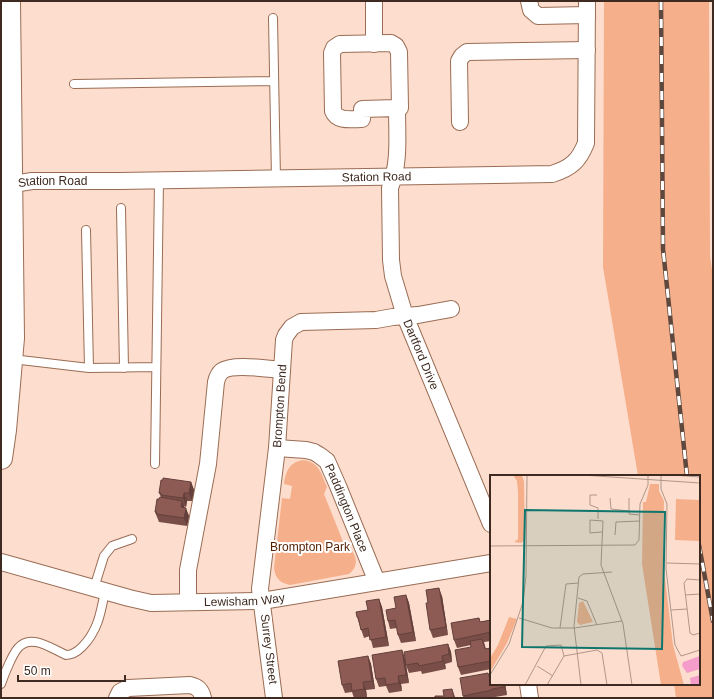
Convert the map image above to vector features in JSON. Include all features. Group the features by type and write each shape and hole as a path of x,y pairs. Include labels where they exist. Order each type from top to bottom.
{"street":[{"path":"2,448 6,358 13,338 6,185 9,1"},
{"path":"374,1 374,44 340,44 332,50 333,110 336,116 342,119 362,119 362,109 397,108"},
{"path":"529,1 531,10 538,16 587,8"},
{"name":"Station Road","path":"6,185 32,181 159,181 394,177 552,174 563,171 577,160 586,143 587,8"},
{"name":"Dartford Drive","path":"374,44 394,44 399,52 400,108 397,108 398,159 390,188 391,260 393,276 405,316 490,522"},
{"path":"460,122 459,61 464,54 475,52 587,50"},
{"name":"Brompton Bend","path":"262,601 260,589 277,448 282,370 286,335 296,324 306,321 376,320 452,309"},
{"path":"188,602 188,570 208,464 216,382 218,375 222,371 228,369 239,368 282,370"},
{"name":"Paddington Place","path":"277,448 314,452 319,454 327,461 377,582"},
{"name":"Lewisham Way","path":"1,562 151,603 262,601 490,563"},
{"name":"Surrey Street","path":"262,601 274,698"},
{"path":"117,698 120,692 128,688 190,685 197,687 202,692 203,698"},
{"path":"528,685 530,698"}],"lane":[{"path":"273,18 276,179"},
{"path":"74,84 274,81"},
{"path":"155,464 159,181"},
{"path":"121,208 124,368"},
{"path":"86,230 89,368"},
{"path":"6,358 89,368 156,367"},
{"path":"1,684 18,647 28,642 35,642 66,655 79,650 90,639 100,615 100,590 104,556 112,546 132,539"}],"green space":[{"path":"604,1 709,1 710,256 713,277 713,698 676,698 674,685 700,685 700,475 638,475 603,267"},
{"name":"Brompton Park","path":"304,460 317,466 327,487 324,494 344,544 352,550 356,558 356,562 353,570 349,574 290,585 279,580 274,568 282,498 290,499 292,486 284,484 287,471 295,463"}],"building":[{"path":"163,478 191,482 189,493 184,493 183,498 161,495 161,493 159,493 161,480 163,480"},
{"path":"160,497 182,501 181,507 186,508 184,518 156,514 157,499"},
{"path":"439,588 446,627 430,630 426,603 428,603 426,590"},
{"path":"406,595 413,632 398,635 395,620 388,621 386,610 396,608 394,597"},
{"path":"379,599 386,637 370,640 368,628 361,630 356,612 368,610 366,601"},
{"path":"479,618 480,622 490,620 490,632 454,640 451,623"},
{"path":"482,639 485,649 490,648 490,661 458,667 455,650 471,647 470,641"},
{"path":"448,644 449,654 442,656 443,661 419,666 418,663 406,665 404,652"},
{"path":"402,650 406,675 398,676 399,683 386,685 385,678 376,679 372,655"},
{"path":"368,656 372,681 363,682 364,689 352,691 351,683 342,685 338,661"},
{"path":"488,673 490,677 490,685 503,685 504,687 463,696 460,678"},
{"path":"452,689 454,698 435,698 435,696 444,696 443,690"}],"railway":[{"path":"661,1 663,249 687,475"},
{"path":"700,550 713,621"}]}
